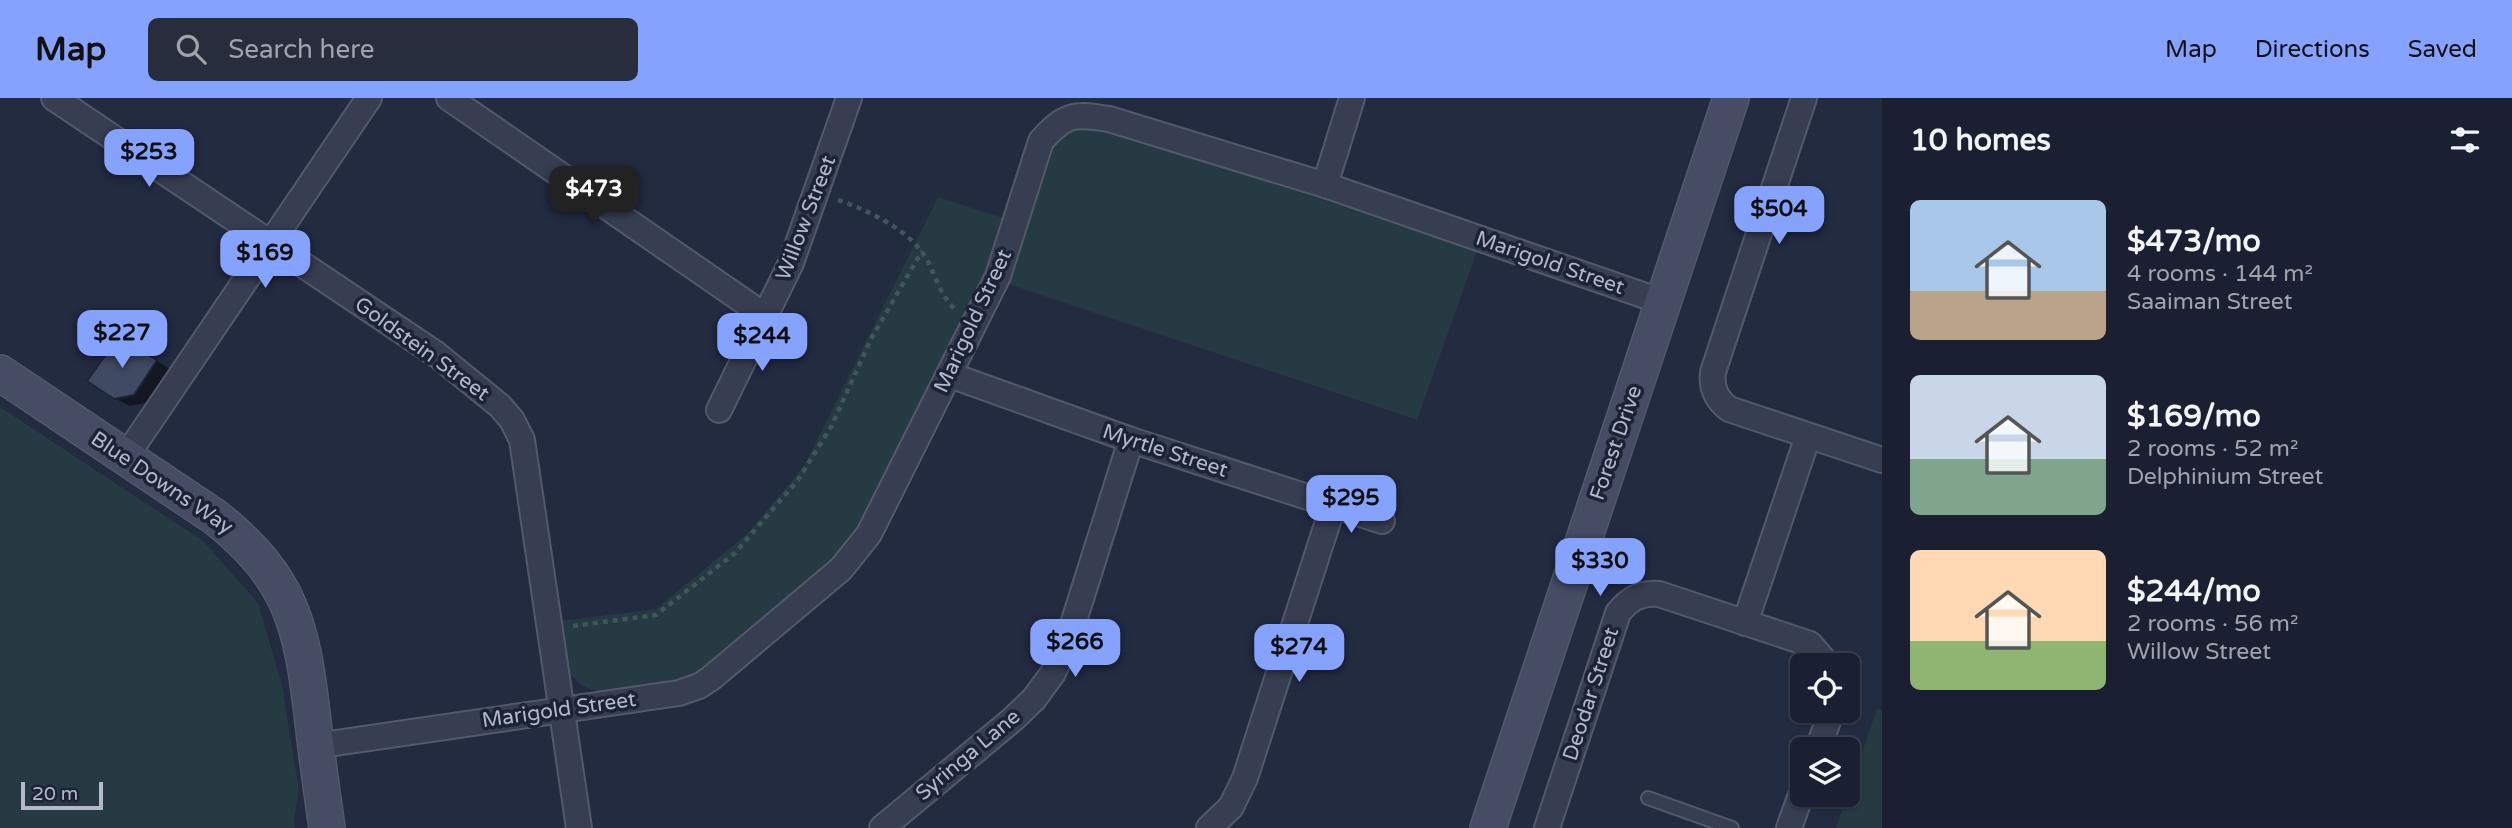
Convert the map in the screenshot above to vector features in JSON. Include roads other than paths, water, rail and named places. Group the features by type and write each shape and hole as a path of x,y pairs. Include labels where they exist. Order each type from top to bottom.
{"street":[{"name":"Goldstein Street","path":"54,98 436,354 500,406 512,420 522,440 579,828"},
{"path":"125,458 369,98"},
{"path":"449,98 765,316"},
{"name":"Willow Street","path":"719,410 791,263 849,98"},
{"path":"1325,185 1352,98"},
{"name":"Forest Drive","path":"1488,828 1731,98"},
{"path":"1804,98 1713,372 1714,391 1717,398 1729,409 1882,460"},
{"name":"Marigold Street","path":"316,746 679,693 699,686 841,569 869,534 998,276 1041,141 1050,130 1071,117 1081,114 1109,119 1325,185 1663,302"},
{"name":"Blue Downs Way","path":"0,373 215,517 242,538 275,580 296,622 305,658 327,828"},
{"name":"Myrtle Street","path":"950,376 1131,440 1382,521"},
{"path":"1745,623 1808,436"},
{"name":"Syringa Lane","path":"882,828 1012,720 1034,699 1053,673 1068,639 1131,440"},
{"path":"1209,828 1231,807 1245,778 1333,506"},
{"name":"Deodar Street","path":"1547,828 1614,624 1625,604 1641,595 1659,594 1810,644 1818,653"},
{"path":"1789,828 1797,807"}],"lane":[{"path":"1648,798 1732,828"}]}
